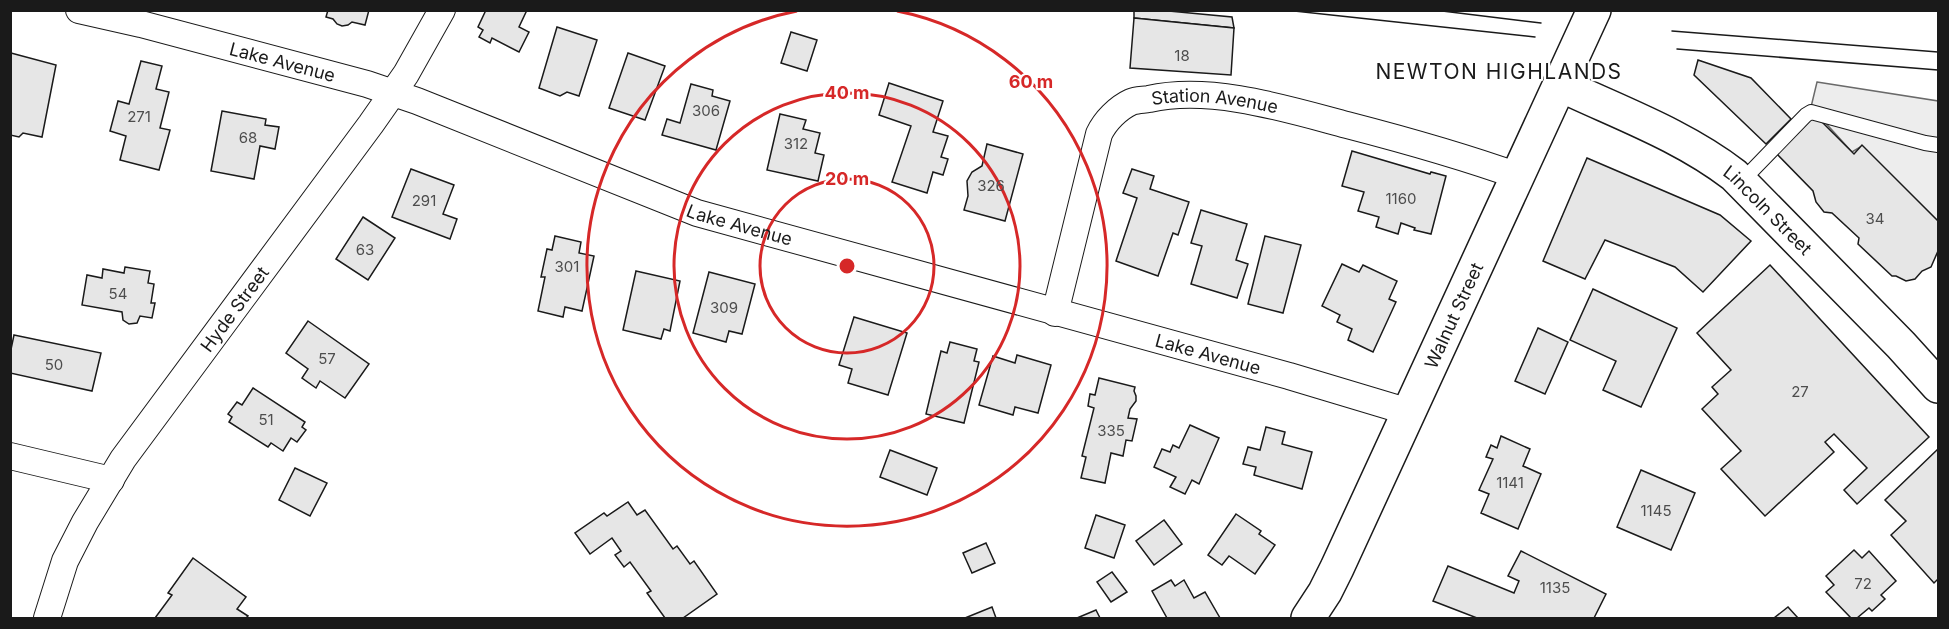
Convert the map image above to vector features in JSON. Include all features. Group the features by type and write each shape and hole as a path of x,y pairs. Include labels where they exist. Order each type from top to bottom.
{"main road":[{"name":"Walnut Street","path":"1308,618 1332,577 1594,10"},
{"name":"Lincoln Street","path":"1561,85 1666,132 1707,155 1741,182 1877,320 1938,386"}],"street":[{"name":"Lake Avenue","path":"79,10 367,84 697,213 1289,376 1409,412"},
{"name":"Hyde Street","path":"48,618 65,561 85,522 123,459 393,93 442,10"},
{"name":"Station Avenue","path":"1055,313 1099,134 1104,123 1131,103 1185,94 1238,99 1312,115 1410,141 1518,176"},
{"path":"10,456 111,480"}],"lane":[{"path":"1741,182 1811,112 1938,145"}],"shaded area":[{"path":"1817,82 1938,101 1938,221 1862,146 1852,152 1811,107"}],"building":[{"path":"328,10 369,10 365,25 352,22 342,26 326,17"},
{"path":"486,10 527,10 519,27 529,32 519,52 492,38 490,43 479,37 483,30 478,27"},
{"path":"1134,10 1232,17 1234,28 1134,18"},
{"path":"1134,18 1234,28 1231,75 1130,68"},
{"path":"557,27 597,40 579,96 567,92 560,96 539,88"},
{"path":"791,32 817,40 807,71 781,63"},
{"path":"11,53 56,65 42,137 23,133 19,137 10,135"},
{"path":"628,53 665,66 645,120 609,108"},
{"path":"1698,60 1751,78 1791,119 1766,144 1694,75"},
{"path":"141,61 162,66 156,89 169,92 160,128 170,130 159,170 120,160 126,136 110,131 118,101 129,104"},
{"path":"889,83 943,101 933,132 948,136 941,157 948,159 943,175 933,172 927,193 892,182 911,126 879,115"},
{"path":"691,84 713,90 712,96 730,101 716,150 662,135 667,119 680,123"},
{"path":"222,111 266,119 265,125 279,127 275,149 260,146 254,179 211,171"},
{"path":"1813,113 1854,154 1862,145 1938,221 1938,251 1931,267 1922,271 1915,279 1906,281 1892,276 1858,244 1859,238 1832,213 1824,212 1816,202 1813,191 1775,152"},
{"path":"780,114 806,120 803,129 820,133 815,153 824,155 818,181 767,170"},
{"path":"987,144 1023,154 1005,221 964,210 968,196 967,181 972,172 982,166"},
{"path":"1352,151 1430,174 1431,172 1446,176 1431,234 1414,230 1415,228 1401,223 1398,234 1376,227 1379,217 1358,211 1364,192 1342,186"},
{"path":"1587,158 1720,215 1751,241 1703,292 1675,267 1605,240 1585,279 1543,261"},
{"path":"411,169 454,185 443,214 457,219 450,239 392,217"},
{"path":"1132,169 1154,176 1150,189 1189,202 1178,235 1173,233 1158,276 1116,261 1137,198 1123,193"},
{"path":"1201,210 1247,224 1236,260 1248,264 1237,298 1191,284 1202,246 1191,243"},
{"path":"363,217 395,238 368,280 336,259"},
{"path":"555,236 581,242 579,253 594,256 582,311 565,307 563,317 538,311 545,277 541,277 547,249 552,250"},
{"path":"1265,236 1301,245 1283,313 1248,304"},
{"path":"1342,264 1359,272 1363,265 1397,281 1389,299 1396,302 1373,352 1348,340 1352,329 1337,322 1340,315 1322,306"},
{"path":"1770,265 1929,437 1857,504 1844,490 1867,468 1834,434 1825,442 1834,452 1765,516 1721,469 1741,451 1702,409 1718,394 1712,387 1731,370 1697,333"},
{"path":"125,267 150,271 148,283 154,284 151,303 155,303 152,318 140,316 137,323 129,324 123,320 122,312 82,305 87,275 102,278 103,269 124,273"},
{"path":"636,271 680,281 670,331 664,329 661,339 623,330"},
{"path":"709,272 755,284 742,334 729,331 726,342 693,333"},
{"path":"1593,289 1677,328 1641,407 1603,390 1616,361 1570,340"},
{"path":"854,317 907,333 888,395 848,383 852,369 839,365"},
{"path":"308,321 369,364 345,398 320,381 316,388 302,378 308,369 286,353"},
{"path":"1538,328 1568,342 1545,394 1515,381"},
{"path":"14,335 101,353 92,391 10,373 10,354"},
{"path":"950,342 977,349 974,361 979,362 964,423 926,414 941,351 947,353"},
{"path":"1017,355 1051,365 1038,413 1015,407 1013,415 979,405 993,356 1015,363"},
{"path":"1099,378 1135,387 1136,396 1128,418 1137,419 1132,441 1126,440 1123,456 1111,453 1105,483 1081,478 1086,457 1082,456 1094,408 1088,406 1090,394 1095,395"},
{"path":"253,388 305,422 302,427 306,430 297,442 291,438 283,451 271,443 268,447 229,422 232,417 228,414 237,402 242,405"},
{"path":"1190,425 1219,438 1199,484 1192,480 1185,494 1170,487 1176,477 1154,467 1162,449 1170,452 1173,445 1179,448"},
{"path":"1266,427 1285,432 1282,444 1312,452 1302,489 1254,475 1256,467 1243,464 1248,447 1260,450"},
{"path":"1501,436 1530,449 1523,466 1541,474 1518,529 1481,513 1489,494 1479,490 1493,459 1486,457 1491,445 1497,448"},
{"path":"1938,449 1938,579 1934,583 1891,535 1906,521 1885,500"},
{"path":"890,450 937,468 927,495 880,477"},
{"path":"295,468 327,483 310,516 279,500"},
{"path":"1641,470 1695,493 1671,550 1617,527"},
{"path":"628,502 637,515 645,510 673,549 677,546 690,564 694,561 717,594 683,618 665,618 647,593 651,591 630,562 624,567 615,555 621,551 612,538 590,554 575,533 604,513 607,516"},
{"path":"1236,514 1261,531 1259,534 1275,545 1255,574 1229,556 1222,565 1208,555"},
{"path":"1096,515 1125,525 1114,558 1085,548"},
{"path":"1164,520 1182,544 1154,565 1136,541"},
{"path":"986,543 995,563 972,573 963,553"},
{"path":"1854,550 1862,558 1869,551 1896,581 1881,595 1885,599 1872,611 1869,608 1857,618 1851,618 1826,592 1834,585 1826,576"},
{"path":"1521,551 1606,594 1594,618 1477,618 1433,601 1448,566 1514,593 1519,581 1508,576"},
{"path":"193,558 246,597 237,609 248,616 246,618 155,618 172,595 168,593"},
{"path":"1112,572 1127,592 1111,602 1097,582"},
{"path":"1171,580 1175,586 1184,580 1194,598 1205,592 1220,618 1167,618 1152,591"},
{"path":"992,607 996,618 965,618"},
{"path":"1788,607 1798,618 1774,618"},
{"path":"1096,610 1100,618 1077,618"}],"tram line":[{"path":"1285,10 1535,37"},
{"path":"1434,10 1541,23"},
{"path":"1672,31 1938,52"},
{"path":"1677,49 1938,70"}],"district":[{"name":"NEWTON HIGHLANDS","path":"1499,71"}]}
